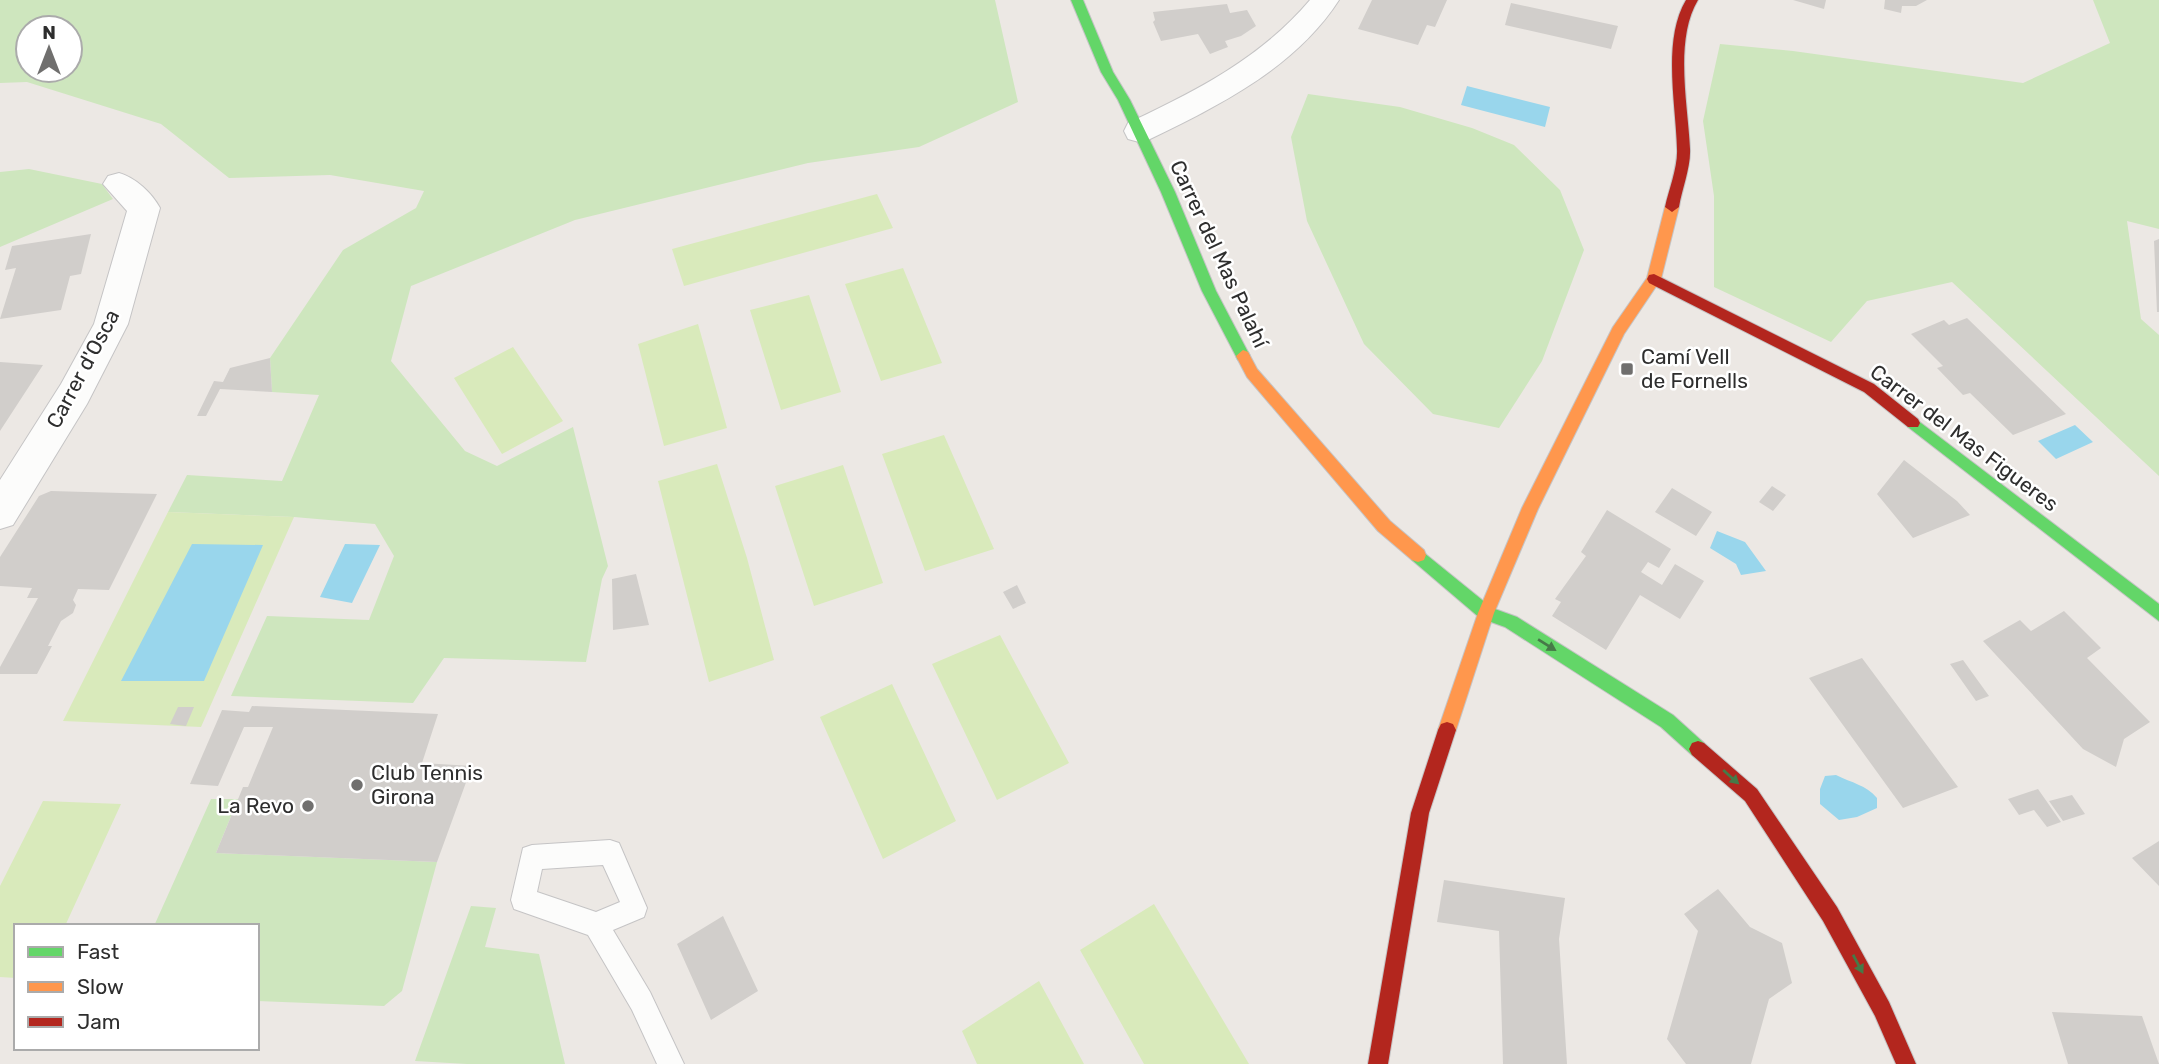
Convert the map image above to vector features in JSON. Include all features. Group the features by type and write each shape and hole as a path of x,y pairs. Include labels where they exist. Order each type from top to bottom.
{"street":[{"name":"Carrer del Mas Palahí","path":"1077,0 1107,72 1139,131 1209,291 1252,373 1326,463 1384,526 1486,613 1511,622 1667,721 1751,795 1830,914 1882,1009 1906,1064"},
{"path":"1139,131 1214,96 1271,58 1309,21 1325,0"},
{"path":"1378,1064 1420,813 1486,613 1530,509 1618,331 1654,279 1684,152 1679,80 1681,40 1686,10 1692,0"},
{"name":"Carrer d'Osca","path":"0,513 74,394 111,324 144,208 119,184"},
{"name":"Carrer del Mas Figueres","path":"1654,279 1869,388 2159,614"}],"lane":[{"path":"596,925 641,1001 671,1064"}],"green space":[{"path":"0,0 995,0 1018,102 919,147 808,163 575,220 411,286 391,361 465,451 497,466 573,427 608,566 602,579 586,662 444,658 413,703 231,696 267,616 369,620 394,556 375,524 294,517 168,512 187,475 282,481 319,395 272,392 270,358 343,250 416,208 424,191 330,175 229,178 161,124 33,84 84,84 84,14 14,14 14,82 0,83"},
{"path":"2093,0 2159,0 2159,229 2127,221 2141,319 2159,335 2159,476 1952,282 1867,301 1831,342 1714,287 1714,196 1703,121 1720,44 1793,51 2023,83 2110,43"},
{"path":"1308,94 1400,107 1472,128 1514,145 1560,190 1584,250 1542,361 1499,428 1433,414 1364,344 1307,221 1291,137"},
{"path":"29,169 102,184 113,199 0,247 0,172"},
{"path":"877,194 893,228 684,286 672,249"},
{"path":"903,268 942,363 881,381 845,284"},
{"path":"809,295 841,392 781,410 750,310"},
{"path":"698,324 727,428 664,446 638,344"},
{"path":"513,347 563,421 502,454 454,378"},
{"path":"944,435 994,549 925,571 882,454"},
{"path":"717,464 747,558 774,660 709,682 658,481"},
{"path":"843,465 883,583 814,606 775,486"},
{"path":"168,512 294,517 201,727 63,721"},
{"path":"1000,635 1069,763 997,800 932,664"},
{"path":"892,684 956,821 883,859 820,717"},
{"path":"211,799 238,799 216,853 437,862 402,991 384,1006 259,1001 259,924 155,924"},
{"path":"43,801 121,804 66,924 14,924 14,978 0,977 0,886"},
{"path":"1154,904 1249,1064 1144,1064 1080,950"},
{"path":"471,906 496,908 485,947 539,954 565,1064 415,1061"},
{"path":"1039,981 1084,1064 977,1064 962,1031"}],"water":[{"path":"1467,86 1550,107 1545,127 1461,105"},
{"path":"2075,425 2093,442 2056,459 2038,441"},
{"path":"1717,531 1745,542 1766,571 1741,575 1736,564 1710,548"},
{"path":"192,544 263,545 204,681 121,681"},
{"path":"345,544 380,545 352,603 320,597"},
{"path":"1836,775 1873,794 1877,798 1877,808 1857,817 1839,820 1820,804 1820,789 1825,776"}],"building":[{"path":"1372,0 1447,0 1435,27 1427,25 1418,45 1358,29"},
{"path":"1793,0 1826,0 1824,9"},
{"path":"1885,0 1927,0 1916,6 1902,6 1901,13 1884,9"},
{"path":"1511,3 1618,26 1611,49 1505,25"},
{"path":"1227,4 1230,13 1247,10 1256,26 1241,36 1225,41 1228,47 1210,54 1198,34 1161,41 1153,22 1153,12"},
{"path":"91,234 81,274 70,276 61,310 0,319 16,268 5,270 12,246"},
{"path":"2159,239 2159,312 2157,312 2154,241"},
{"path":"1967,318 2066,414 2013,435 1970,393 1963,395 1937,368 1943,366 1911,334 1944,320 1949,325"},
{"path":"270,358 272,392 220,389 206,416 197,416 214,381 223,382 230,368"},
{"path":"0,362 43,365 0,431"},
{"path":"1904,460 1957,501 1970,515 1913,538 1877,494"},
{"path":"1772,486 1786,495 1773,511 1759,502"},
{"path":"1672,488 1712,512 1696,536 1655,512"},
{"path":"51,491 157,494 109,590 78,589 73,600 76,605 73,613 61,621 48,646 52,646 37,674 0,674 0,667 38,598 27,598 32,588 0,586 0,557 39,496"},
{"path":"1607,510 1671,549 1659,568 1648,562 1641,572 1662,585 1675,564 1704,581 1680,619 1640,595 1606,650 1552,616 1561,602 1555,599 1586,556 1581,552"},
{"path":"636,574 649,625 613,630 612,579"},
{"path":"1017,585 1026,603 1013,609 1003,592"},
{"path":"2064,611 2101,648 2087,658 2150,722 2124,739 2116,767 2083,749 1983,641 2020,620 2031,631"},
{"path":"1862,658 1958,787 1903,808 1809,678"},
{"path":"1963,660 1989,696 1976,701 1950,664"},
{"name":"Club Tennis Girona","path":"252,706 438,714 422,763 472,766 437,862 216,853 243,787 248,787 273,727 244,727 218,786 190,784 222,710 249,712"},
{"path":"178,707 194,707 186,726 170,724"},
{"path":"2038,789 2061,822 2047,827 2034,810 2019,815 2008,799"},
{"path":"2072,795 2085,814 2063,821 2049,801"},
{"path":"2159,841 2159,886 2132,858"},
{"path":"1444,880 1565,898 1559,939 1567,1064 1503,1064 1499,931 1437,922"},
{"path":"1718,889 1750,927 1782,943 1792,983 1769,999 1751,1064 1686,1064 1667,1039 1698,931 1684,914"},
{"path":"723,916 758,991 711,1020 677,944"},
{"path":"2052,1012 2142,1016 2159,1064 2068,1064"}],"traffic: fast":[{"path":"1077,0 1107,72 1124,100 1168,192 1209,291 1243,356"},
{"path":"1913,423 2159,614"},
{"path":"1418,555 1486,613 1511,622 1667,721 1698,749"}],"traffic: slow":[{"path":"1447,730 1486,613 1530,508 1618,331 1654,279 1672,207"},
{"path":"1243,356 1252,373 1384,526 1418,555"}],"traffic: jam":[{"path":"1672,207 1684,152 1678,93 1681,40 1686,10 1692,0"},
{"path":"1654,279 1869,388 1913,423"},
{"path":"1378,1064 1420,813 1447,730"},
{"path":"1698,749 1751,795 1830,914 1882,1009 1906,1064"}],"place":[{"name":"Camí Vell de Fornells","path":"1627,369"},
{"name":"Club Tennis Girona","path":"357,785"},
{"name":"La Revo","path":"308,806"}]}
